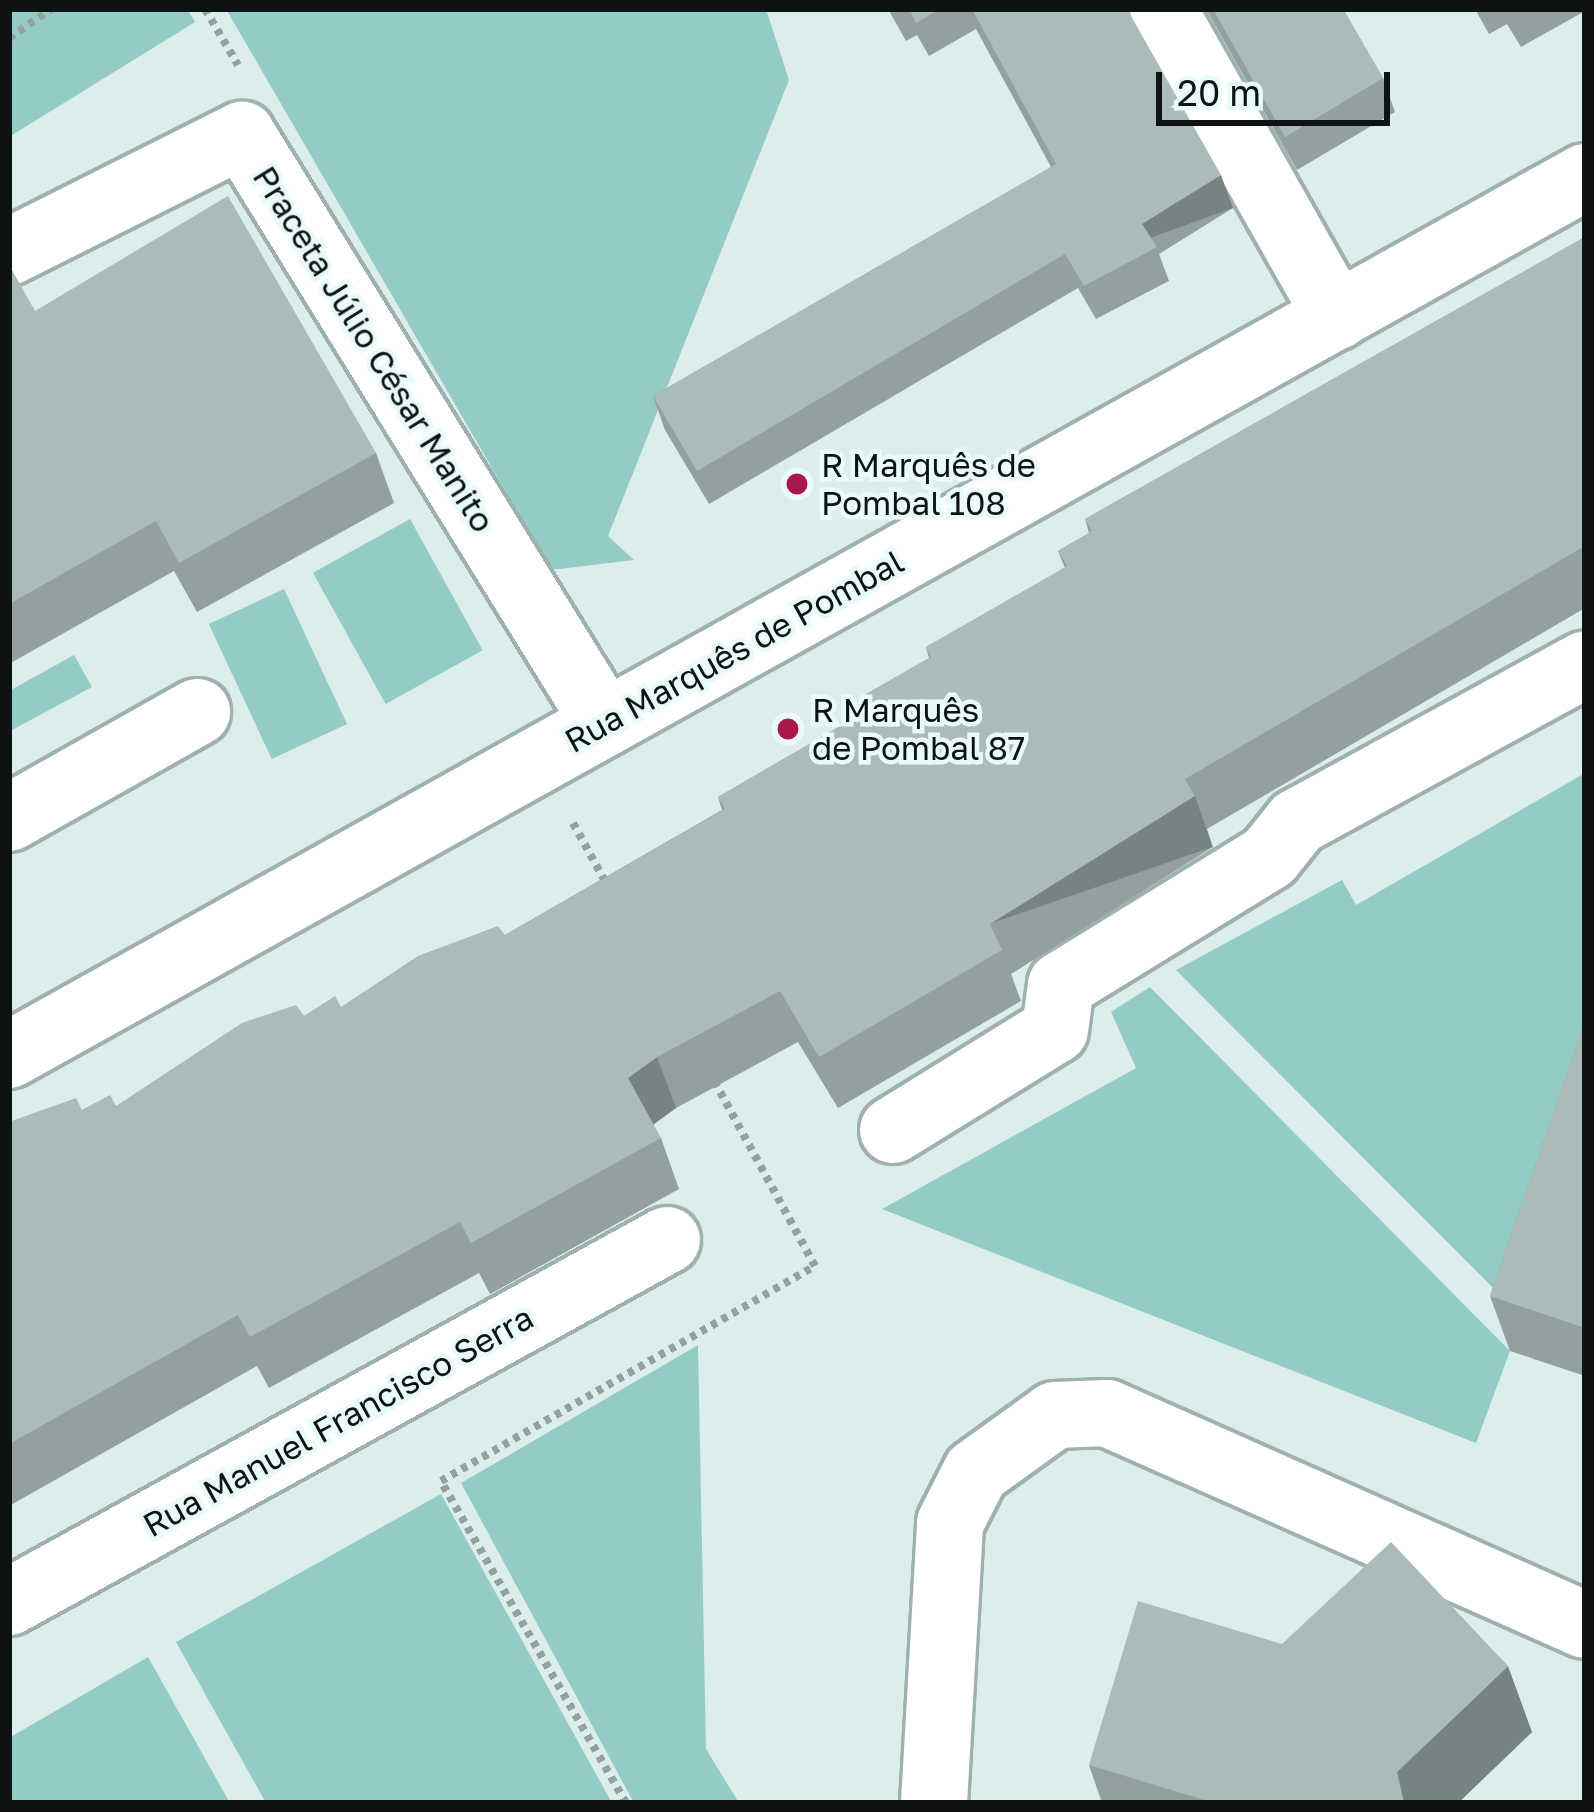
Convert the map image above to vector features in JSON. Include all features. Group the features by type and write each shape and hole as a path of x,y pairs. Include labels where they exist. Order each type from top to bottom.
{"street":[{"path":"1163,9 1337,316"},
{"name":"Praceta Júlio César Manito","path":"9,252 242,135 605,723"},
{"name":"Rua Marquês de Pombal","path":"9,1055 1585,177"},
{"path":"893,1130 1055,1030 1060,985 1269,857 1297,822 1585,664"},
{"path":"9,818 197,712"},
{"name":"Rua Manuel Francisco Serra","path":"9,1602 667,1240"},
{"path":"934,1803 950,1523 976,1472 1055,1415 1107,1413 1585,1625"}],"path":[{"path":"9,38 50,9"}],"shaded area":[{"path":"9,9 187,9 195,22 9,137"},
{"path":"226,9 766,9 789,80 608,536 634,560 551,570"},
{"path":"410,519 483,650 386,704 313,573"},
{"path":"284,589 347,724 272,759 209,624"},
{"path":"74,655 92,687 12,730 9,691"},
{"path":"1585,773 1585,1088 1507,1302 1176,970 1342,880 1356,905"},
{"path":"1150,987 1510,1351 1476,1443 882,1209 1136,1068 1111,1012"},
{"path":"698,1345 706,1749 739,1803 634,1803 461,1483"},
{"path":"441,1494 612,1803 266,1803 176,1642"},
{"path":"148,1657 230,1803 9,1803 9,1738"}],"building":[{"path":"909,9 940,9 916,23"},
{"path":"972,9 1127,9 1221,175 1142,224 1157,247 1084,286 1065,254 697,471 653,396 1056,164"},
{"path":"1213,9 1343,9 1383,78 1285,137"},
{"path":"228,196 376,453 179,563 156,521 9,604 9,272 12,270 35,311"},
{"path":"1585,237 1585,546 1185,779 1195,796 990,924 1002,950 819,1057 780,991 657,1057 628,1078 661,1138 471,1243 460,1222 250,1337 238,1315 9,1444 9,1122 76,1098 82,1110 110,1095 116,1106 242,1023 296,1005 304,1016 335,996 341,1007 418,956 498,926 505,935 725,809 718,797 870,709 863,696 931,657 926,647 1067,566 1058,551 1092,531 1085,519"},
{"path":"1585,1021 1585,1328 1490,1296"},
{"path":"1391,1542 1508,1666 1397,1772 1404,1803 1214,1803 1089,1765 1138,1601 1282,1644"}],"place":[{"name":"R Marquês de Pombal 108","path":"797,484"},
{"name":"R Marquês de Pombal 87","path":"788,729"}]}
